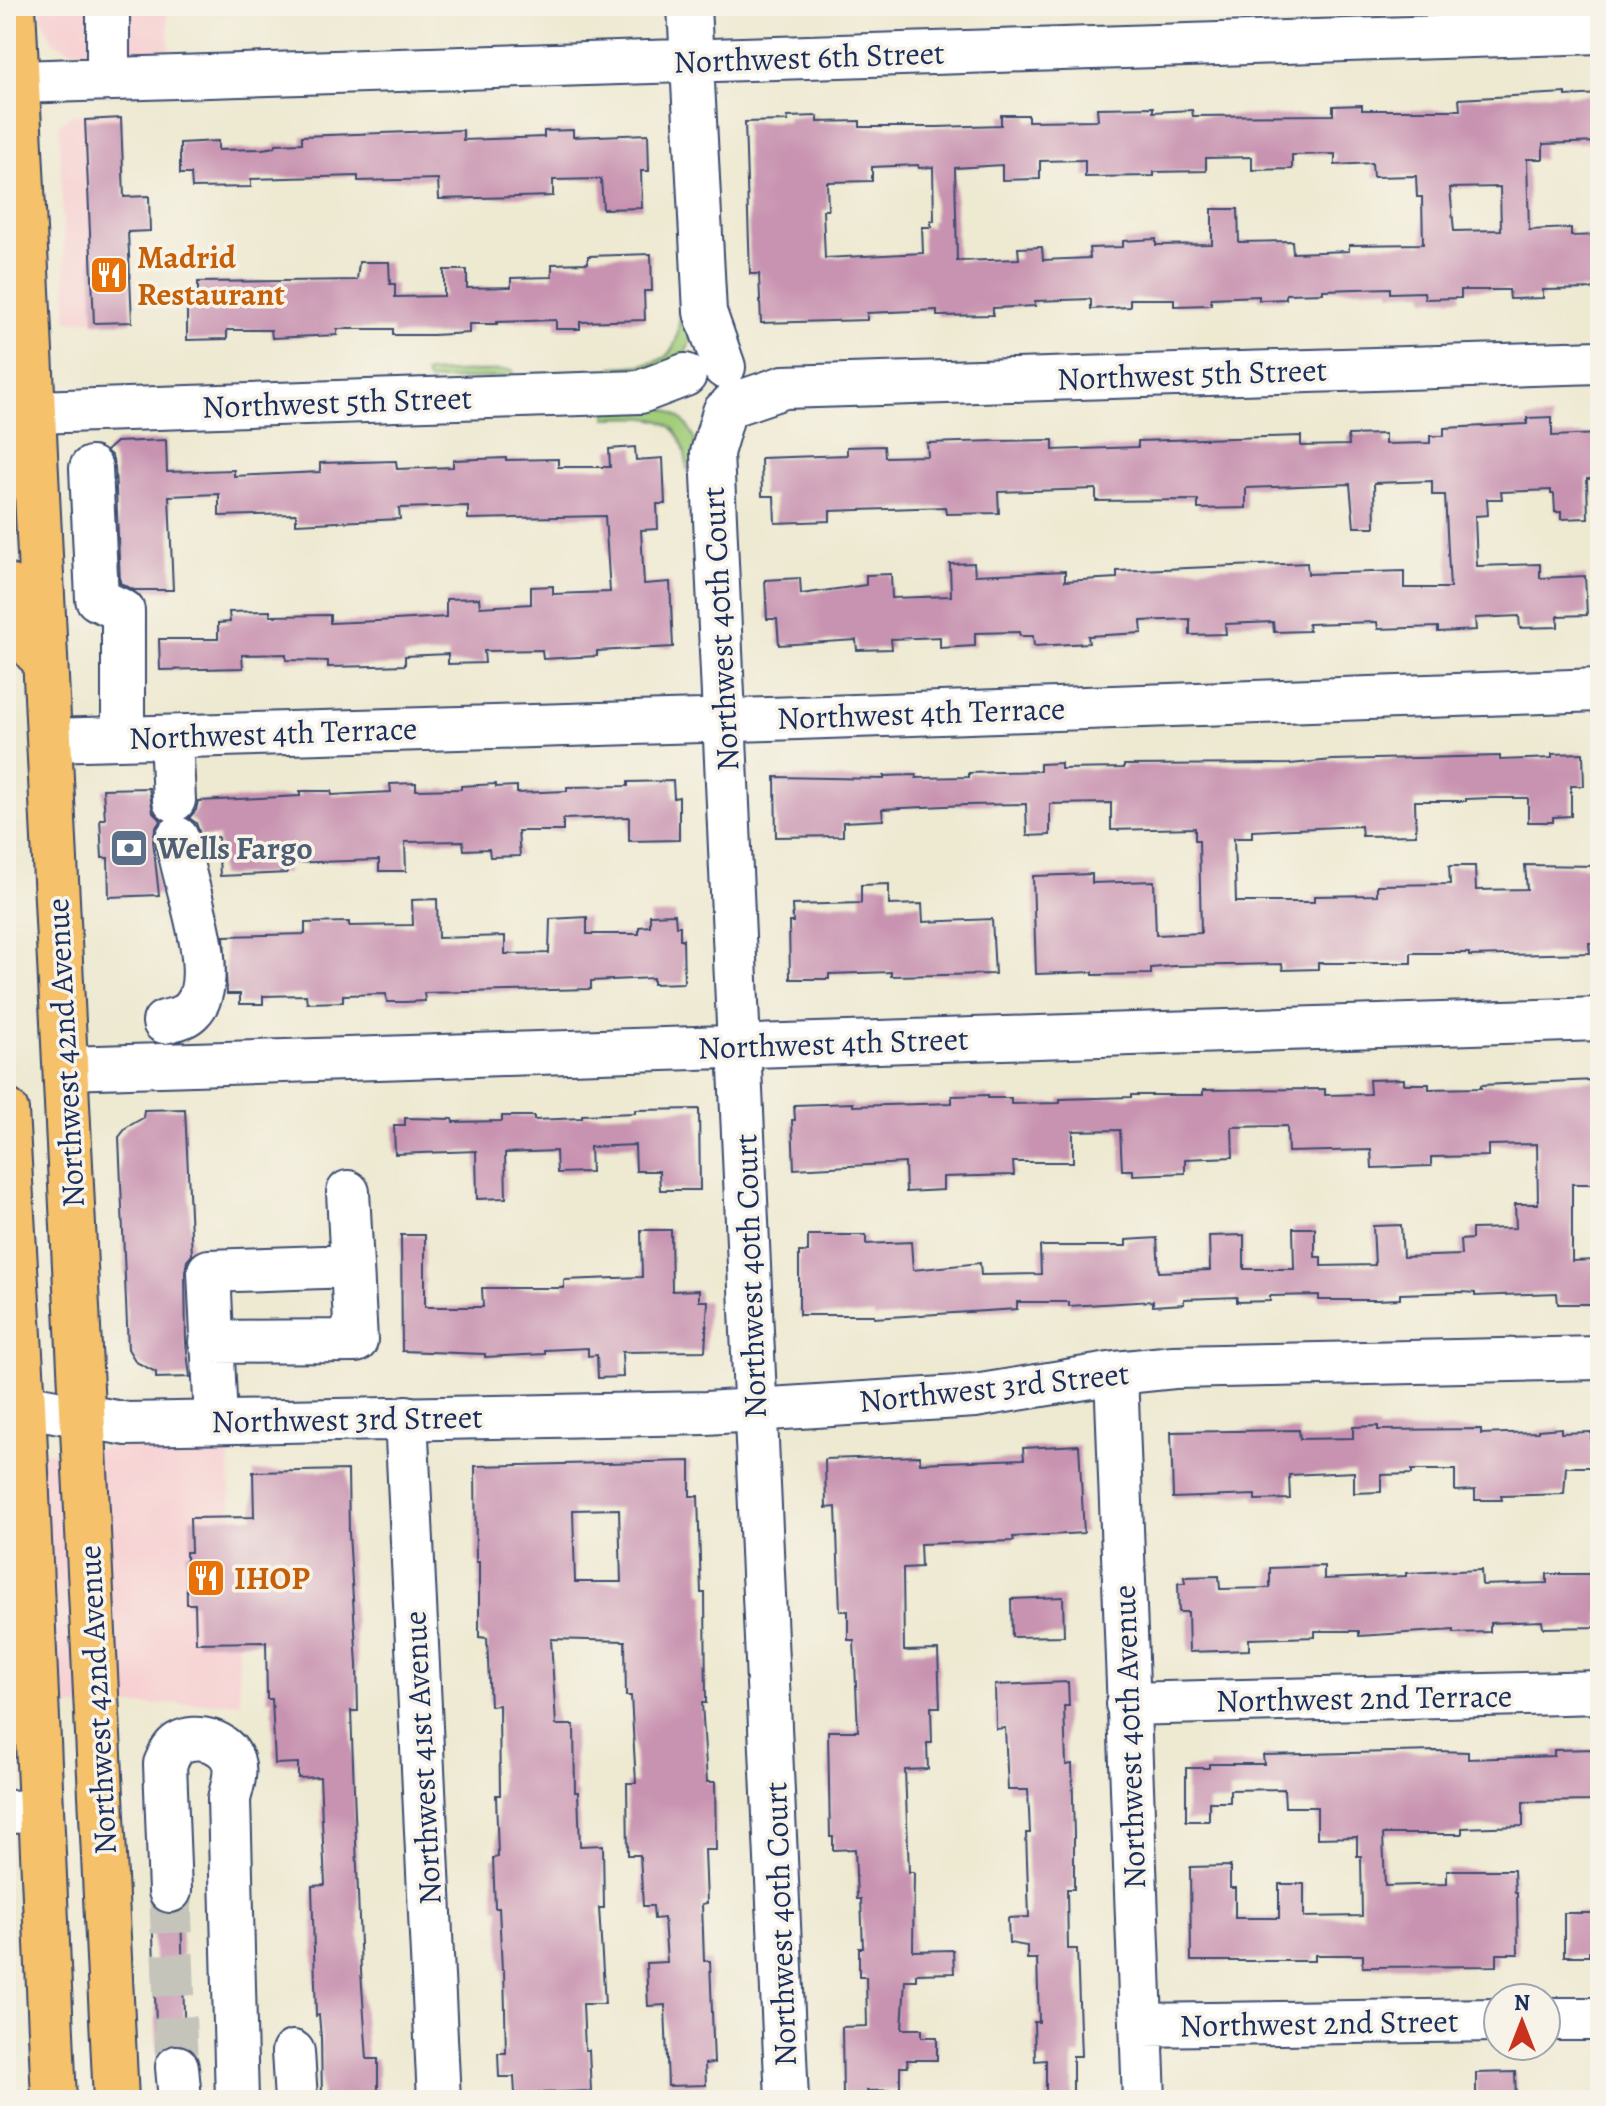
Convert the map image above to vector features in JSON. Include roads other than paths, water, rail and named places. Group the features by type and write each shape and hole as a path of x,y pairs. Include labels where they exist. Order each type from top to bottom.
{"main road":[{"name":"Northwest 42nd Avenue","path":"13,6 17,82 20,399 48,684 116,2100"},
{"path":"6,586 20,607 48,684"},
{"name":"Northwest 42nd Avenue","path":"6,1111 24,1812 54,2100"}],"street":[{"path":"108,6 108,79"},
{"name":"Northwest 40th Court","path":"689,6 787,2100"},
{"name":"Northwest 6th Street","path":"17,82 1600,32"},
{"name":"Northwest 5th Street","path":"20,399 166,392 640,392 1600,362"},
{"path":"91,468 97,599 123,611 123,738"},
{"name":"Northwest 4th Terrace","path":"50,740 1600,690"},
{"path":"164,1022 186,1016 195,1008 202,978 200,929 179,855 171,737"},
{"name":"Northwest 4th Street","path":"66,1068 1600,1019"},
{"path":"210,1342 356,1341 348,1192"},
{"path":"216,1422 209,1271 352,1266"},
{"name":"Northwest 3rd Street","path":"14,1403 127,1424 706,1413 975,1396 1116,1373 1214,1365 1600,1358"},
{"name":"Northwest 40th Avenue","path":"1116,1373 1144,2100"},
{"name":"Northwest 41st Avenue","path":"406,1417 439,2100"},
{"name":"Northwest 2nd Terrace","path":"1127,1704 1600,1692"},
{"path":"170,1891 165,1764 170,1751 180,1742 197,1739 217,1742 227,1750 234,1763 229,1799 237,2100"},
{"path":"1562,2019 1600,2019"},
{"name":"Northwest 2nd Street","path":"1141,2025 1482,2020"},
{"path":"293,2052 296,2100"}],"tunnel":[{"path":"170,1891 177,2067"}],"place":[{"name":"Madrid Restaurant","path":"109,275"},
{"name":"Wells Fargo","path":"129,848"},
{"name":"IHOP","path":"206,1578"}]}
